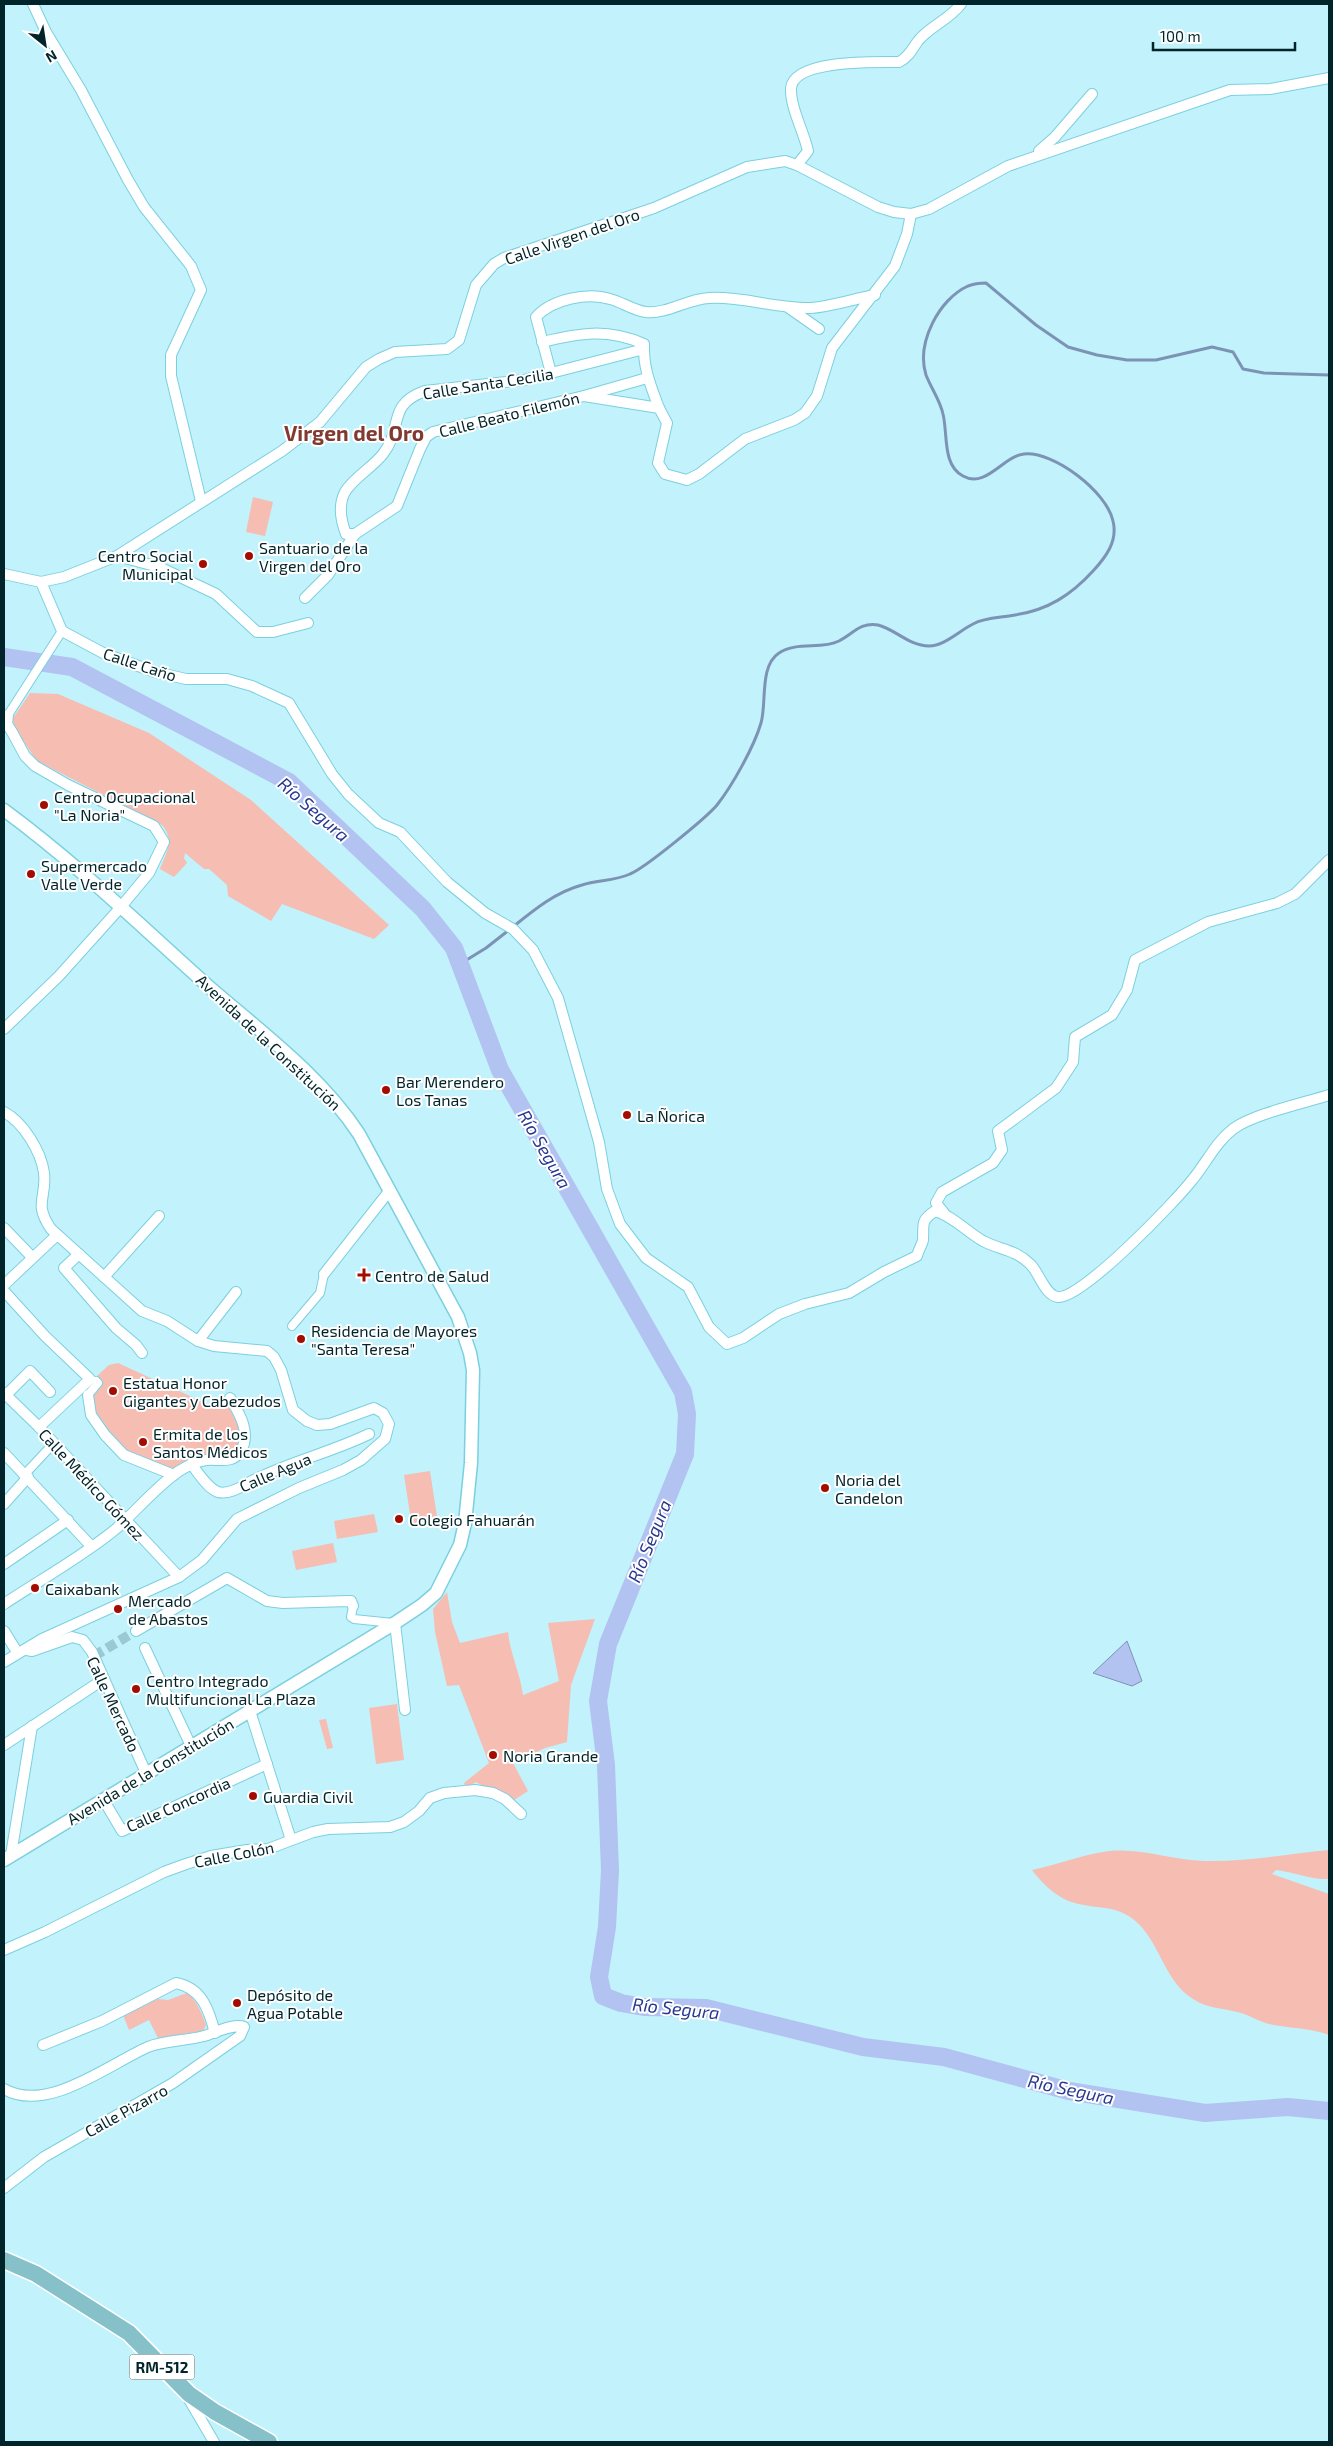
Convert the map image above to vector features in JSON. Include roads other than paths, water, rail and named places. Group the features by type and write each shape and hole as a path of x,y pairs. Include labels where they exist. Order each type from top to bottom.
{"main road":[{"name":"RM-512","path":"4,2260 36,2274 129,2333 183,2389 215,2412 269,2442"}],"street":[{"path":"33,4 46,32 81,90 128,180 144,207 191,266 201,290 172,355 172,376 201,501"},
{"path":"797,165 808,151 803,131 794,110 791,89 794,78 803,71 844,63 899,62 906,58 929,30 945,21 961,4"},
{"name":"Calle Virgen del Oro","path":"41,582 64,577 117,556 170,524 201,501 252,472 320,422 366,367 378,358 395,352 447,349 459,340 476,285 485,273 499,261 654,208 747,167 785,161 797,165 878,206 894,212 911,214 929,209 1008,166 1230,90 1270,89 1329,78"},
{"path":"1032,157 1055,138 1092,94"},
{"path":"542,342 574,334 605,332 626,336 644,346 647,378 667,423 658,463 666,474 687,480 699,474 745,439 794,420 805,413 817,396 832,348 896,266 907,234 911,214"},
{"path":"551,373 536,317 541,311 556,304 593,294 646,312 668,310 692,300 708,298 733,298 811,308 874,295"},
{"path":"786,306 799,313 818,329"},
{"name":"Calle Santa Cecilia","path":"355,534 346,534 342,522 341,504 345,492 387,448 394,437 398,414 402,405 410,396 425,391 490,385 551,373 644,346"},
{"name":"Calle Beato Filemón","path":"305,598 328,574 355,534 398,506 420,449 426,437 433,432 584,396 647,378"},
{"path":"584,396 659,408"},
{"path":"117,556 159,567 216,594 257,632 273,632 308,623"},
{"path":"4,574 41,582 62,631 8,715 7,724 25,756 35,766 68,785 154,826 161,834 164,842 149,873 120,908 58,976 4,1029"},
{"name":"Calle Caño","path":"62,631 105,654 155,672 186,679 227,679 252,686 289,704 332,774 370,816 400,832 447,882 485,913 513,929 533,950 558,998 599,1142 607,1189 620,1224 646,1258 688,1287 709,1328 719,1339 727,1344 743,1338 780,1314 805,1304 848,1293 884,1272 903,1265 916,1256 923,1240 921,1229 926,1217 936,1211 944,1214"},
{"name":"Avenida de la Constitución","path":"4,810 120,908 324,1089 344,1112 359,1134 458,1317 470,1353 474,1386 469,1488 465,1523 460,1545 436,1592 422,1605 395,1623 8,1857"},
{"path":"1329,860 1295,894 1278,903 1208,922 1135,960 1127,990 1112,1015 1075,1037 1073,1062 1056,1088 998,1131 1002,1150 993,1163 942,1192 936,1202 944,1214 985,1242 1014,1251 1032,1265 1051,1295 1058,1298 1070,1295 1110,1264 1169,1206 1194,1179 1212,1150 1234,1128 1258,1118 1329,1095"},
{"path":"4,1112 20,1127 40,1159 44,1174 40,1205 44,1219 57,1235 142,1311 167,1321 198,1340 214,1346 267,1351 274,1356 281,1370 293,1410 306,1421 317,1425 330,1424 374,1408 383,1413 389,1424 385,1439 361,1460 237,1519 202,1560 179,1577 19,1651 4,1662"},
{"path":"292,1326 320,1293 324,1274 390,1190"},
{"path":"104,1277 159,1216"},
{"path":"4,1228 32,1257"},
{"path":"4,1285 57,1235"},
{"path":"79,1254 64,1268 116,1328 136,1344 142,1353"},
{"path":"4,1291 45,1336 98,1383 88,1395 91,1415 104,1435 124,1455 174,1475"},
{"path":"198,1340 236,1292"},
{"path":"5,1394 30,1372 50,1392"},
{"path":"39,1427 93,1380"},
{"name":"Calle Médico Gómez","path":"5,1394 39,1427 179,1577"},
{"path":"4,1604 91,1546 125,1520 174,1475 191,1464 206,1460 225,1461 234,1458 240,1453 246,1440 244,1427 230,1398"},
{"name":"Calle Agua","path":"191,1464 211,1487 218,1492 228,1492 274,1469 316,1456 368,1434"},
{"path":"4,1504 54,1443"},
{"path":"5,1456 26,1475 91,1546"},
{"path":"4,1564 68,1520"},
{"path":"136,1631 227,1578 267,1601 283,1603 352,1601 351,1617 354,1619 395,1623 405,1710"},
{"path":"4,1631 19,1651"},
{"name":"Calle Mercado","path":"19,1651 32,1651 72,1637 83,1640 92,1652 146,1773"},
{"path":"145,1648 191,1746"},
{"path":"4,1745 104,1679"},
{"path":"250,1711 291,1840"},
{"path":"8,1857 32,1726"},
{"name":"Calle Concordia","path":"103,1799 122,1831 267,1764"},
{"name":"Calle Colón","path":"4,1950 45,1932 164,1872 211,1856 247,1850 268,1849 328,1829 390,1827 404,1822 419,1811 430,1798 460,1790 493,1793 506,1799 521,1814"},
{"path":"4,2089 22,2096 50,2093 79,2083 150,2046 192,2040 215,2033 207,2008 199,1995 189,1985 176,1983 102,2021 43,2046"},
{"name":"Calle Pizarro","path":"4,2188 44,2157 173,2083 240,2036 244,2028 234,2027 215,2033"},
{"path":"183,2389 214,2442"}],"water":[{"path":"1127,1641 1142,1681 1132,1686 1093,1673"}],"waterway":[{"path":"514,926 538,907 563,892 588,883 624,876 638,870 675,842 717,805 742,766 758,733 763,715 766,676 773,659 779,653 793,647 832,644 866,625 884,627 922,645 940,644 978,622 1027,613 1058,600 1085,580 1102,560 1110,548 1114,535 1113,521 1109,510 1090,486 1064,466 1050,459 1024,454 1016,456 987,475 971,479 956,471 952,464 947,448 942,409 926,375 924,349 932,323 939,311 957,292 970,285 986,283 1036,325 1068,347 1097,355 1127,360 1156,360 1212,347 1233,352 1243,369 1264,373 1329,375"},
{"name":"Río Segura","path":"4,657 72,667 289,782 423,909 454,948 500,1070 683,1392 687,1414 685,1454 608,1644 598,1701 606,1765 610,1870 607,1927 599,1977 603,1996 621,2003 644,2007 706,2008 863,2047 944,2057 1069,2091 1205,2113 1288,2107 1329,2111"},
{"path":"460,964 486,948 509,930"}],"tunnel":[{"path":"94,1656 136,1631"}],"place":[{"name":"Santuario de la Virgen del Oro","path":"249,556"},
{"name":"Centro Social Municipal","path":"203,564"},
{"name":"Centro Ocupacional \"La Noria\"","path":"44,805"},
{"name":"Supermercado Valle Verde","path":"31,874"},
{"name":"Bar Merendero Los Tanas","path":"386,1090"},
{"name":"La Ñorica","path":"627,1115"},
{"name":"Centro de Salud","path":"364,1275"},
{"name":"Residencia de Mayores \"Santa Teresa\"","path":"301,1339"},
{"name":"Estatua Honor Gigantes y Cabezudos","path":"113,1391"},
{"name":"Ermita de los Santos Médicos","path":"143,1442"},
{"name":"Noria del Candelon","path":"825,1488"},
{"name":"Colegio Fahuarán","path":"399,1519"},
{"name":"Caixabank","path":"35,1588"},
{"name":"Mercado de Abastos","path":"118,1609"},
{"name":"Centro Integrado Multifuncional La Plaza","path":"136,1689"},
{"name":"Noria Grande","path":"493,1755"},
{"name":"Guardia Civil","path":"253,1796"},
{"name":"Depósito de Agua Potable","path":"237,2003"}],"district":[{"name":"Virgen del Oro","path":"354,432"}]}
